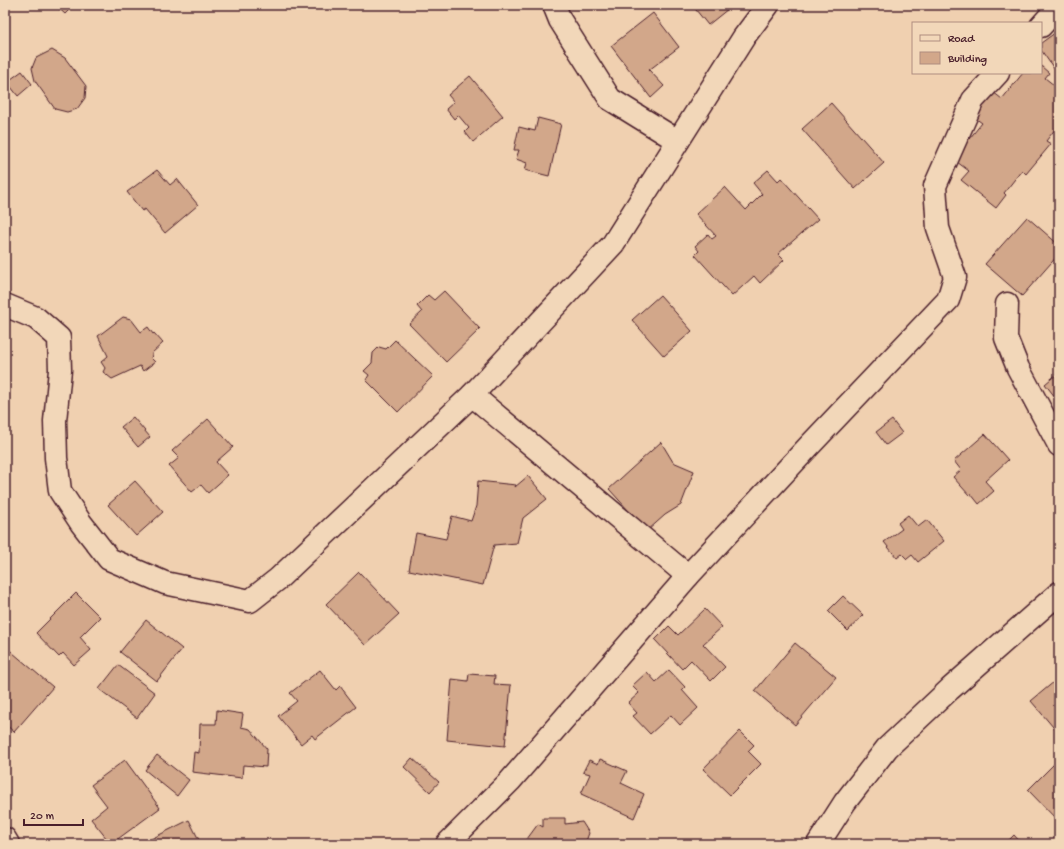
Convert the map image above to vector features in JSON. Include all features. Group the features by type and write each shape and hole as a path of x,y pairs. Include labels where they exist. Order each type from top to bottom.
{"street":[{"path":"554,5 560,20 610,99 678,142"},
{"path":"5,305 36,318 59,338 60,370 55,421 56,458 60,491 81,523 109,559 165,583 250,602 278,579 472,395 613,244 744,37 768,5"},
{"path":"1042,25 1059,6"},
{"path":"447,844 510,781 688,576 948,300 955,277 938,228 935,186 973,100 997,74"},
{"path":"1007,304 1006,338 1018,368 1059,445"},
{"path":"472,395 688,576"},
{"path":"818,844 845,802 887,748 950,689 1059,593"},
{"path":"5,839 8,844"}],"building":[{"path":"55,5 74,5 65,14"},
{"path":"692,5 733,5 708,25"},
{"path":"653,13 679,47 649,70 664,86 651,98 611,46"},
{"path":"1059,30 1059,72 1057,73 1042,51 1042,42"},
{"path":"52,50 65,58 86,86 85,98 77,109 67,112 55,109 35,81 32,68 36,58"},
{"path":"1042,67 1049,73 1045,78 1059,89 1059,124 1046,141 1051,144 1026,174 1022,170 1004,193 1006,195 996,208 961,180 969,171 953,159 982,123 968,113 988,88 1002,99 1022,74 1042,74"},
{"path":"22,71 32,84 18,96 7,82"},
{"path":"470,76 503,116 473,142 465,132 469,128 458,115 454,119 446,109 454,102 448,95"},
{"path":"831,103 884,163 855,189 802,129"},
{"path":"538,118 561,124 549,176 525,170 527,163 516,159 519,150 514,150 519,127 535,131"},
{"path":"157,170 170,185 177,179 198,205 165,233 145,209 142,211 127,192"},
{"path":"768,170 778,181 781,178 818,219 778,254 784,260 760,283 754,276 732,296 695,255 699,251 695,246 708,234 712,239 716,236 696,214 725,187 746,210 762,194 753,183"},
{"path":"1027,217 1059,245 1059,254 1022,296 985,264"},
{"path":"444,291 480,329 446,362 409,324 422,312 417,306 428,295 434,300"},
{"path":"660,295 692,331 664,356 632,320"},
{"path":"123,317 131,319 141,332 148,327 163,343 152,353 151,358 155,362 143,371 140,366 112,379 103,372 105,368 101,362 108,356 98,336"},
{"path":"395,340 433,376 398,412 366,380 369,375 364,371 372,363 373,353 379,347 386,349"},
{"path":"1058,373 1059,375 1059,402 1045,384"},
{"path":"133,417 150,437 138,447 121,427"},
{"path":"208,419 233,447 216,462 228,475 208,493 201,485 192,492 169,466 179,458 172,451"},
{"path":"892,420 902,433 886,445 876,432"},
{"path":"985,434 1008,460 985,481 994,491 979,504 953,477 961,470 954,461"},
{"path":"661,442 673,462 694,471 681,505 665,515 647,531 609,489"},
{"path":"528,476 547,499 523,518 517,543 494,545 483,585 409,570 416,533 446,539 452,516 471,521 476,506 478,481 516,485 515,487"},
{"path":"135,481 163,512 136,536 108,505"},
{"path":"908,515 918,527 927,520 944,541 918,562 912,555 907,559 902,554 897,558 884,542 902,529 898,523"},
{"path":"359,572 399,614 365,645 326,604"},
{"path":"76,593 100,617 80,637 91,650 74,665 63,653 59,657 36,633"},
{"path":"843,596 863,615 848,631 828,611"},
{"path":"705,609 722,627 703,644 725,667 711,681 691,660 682,669 655,640 669,626 678,635"},
{"path":"146,620 182,649 157,681 120,652"},
{"path":"795,643 836,677 795,725 755,691"},
{"path":"6,647 53,687 14,732 5,724"},
{"path":"118,665 155,693 137,718 99,689"},
{"path":"320,670 336,690 340,686 356,707 315,739 312,735 301,744 278,716 297,701 290,693"},
{"path":"669,670 685,687 682,690 698,708 680,725 671,715 650,734 633,716 637,713 628,703 639,693 632,686 647,672 656,682"},
{"path":"469,674 495,676 494,684 511,685 505,746 447,740 452,679 468,681"},
{"path":"1055,681 1059,686 1059,734 1031,701"},
{"path":"217,710 243,714 241,727 250,729 267,749 266,767 243,765 242,778 192,772 194,752 199,753 200,724 216,724"},
{"path":"740,731 754,745 748,751 761,764 730,795 703,769"},
{"path":"157,755 189,780 177,796 145,770"},
{"path":"412,758 439,782 430,792 404,767"},
{"path":"600,759 627,771 621,783 644,794 634,818 581,794 590,774 583,772 589,760 598,764"},
{"path":"1059,759 1059,822 1028,790"},
{"path":"125,760 160,808 111,844 91,819 107,806 91,785"},
{"path":"543,818 565,818 565,824 582,822 589,833 585,844 534,844 527,839 538,824 543,827"},
{"path":"189,820 201,844 153,844 151,839"},
{"path":"1014,835 1022,844 1005,844"}]}
